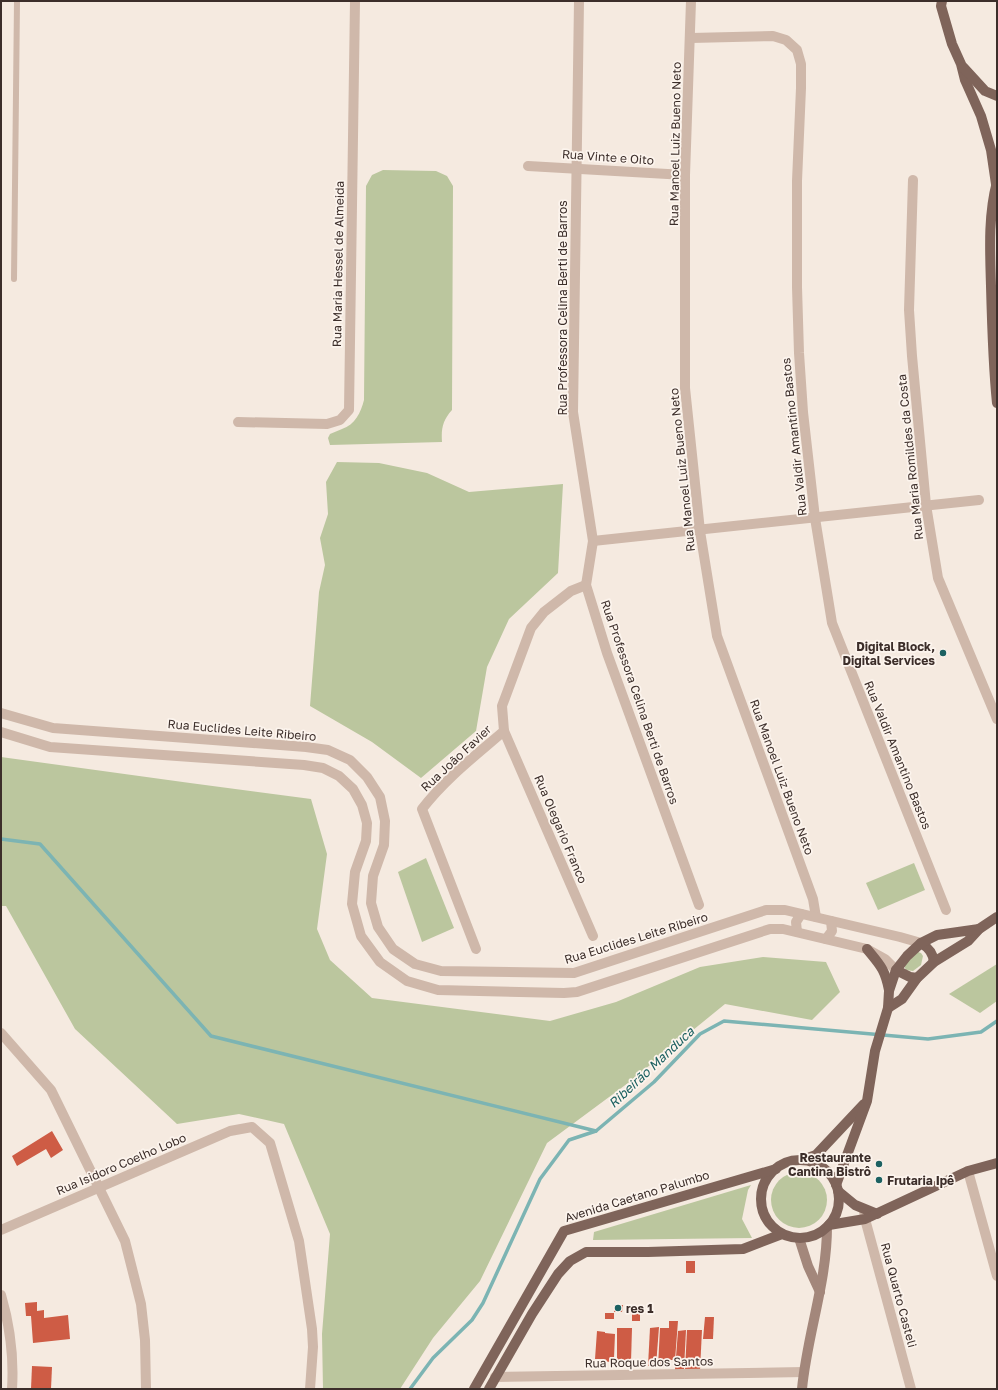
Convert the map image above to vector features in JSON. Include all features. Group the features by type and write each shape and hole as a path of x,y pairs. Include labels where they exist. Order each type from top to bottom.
{"main road":[{"path":"942,1 941,6 952,44 961,64 965,80 981,116 991,150 997,183 991,219 990,264 992,352 997,403"},
{"path":"961,64 969,75 985,91 997,96"},
{"path":"886,1011 902,999 918,978 934,962 968,941 979,929 997,917"},
{"path":"837,1188 867,1102 875,1051 886,1011 889,991 896,970 907,956 921,943 937,936 962,930 979,929"},
{"path":"921,943 930,951 934,962"},
{"path":"867,949 879,963 886,975 889,991"},
{"path":"896,970 910,977 918,978"},
{"path":"802,1160 813,1162 823,1168 831,1176 837,1188 839,1203 836,1215 828,1226 819,1234 798,1238 782,1234 771,1226 764,1214 761,1201 763,1188 769,1176 776,1169 790,1162 802,1160 816,1154 867,1102"},
{"path":"828,1226 865,1219 968,1171 997,1163"},
{"name":"Avenida Caetano Palumbo","path":"474,1389 564,1231 776,1169"},
{"path":"837,1188 855,1205 877,1214"},
{"path":"802,1389 820,1292 827,1245 828,1226"},
{"path":"489,1389 532,1314 558,1274 570,1261 586,1252 743,1249 782,1234"},
{"path":"798,1238 808,1266 820,1292"}],"street":[{"name":"Rua Maria Hessel de Almeida","path":"238,422 327,424 340,420 349,410 355,1"},
{"name":"Rua Professora Celina Berti de Barros","path":"579,1 573,412 593,542 586,585 607,653 699,905"},
{"name":"Rua Manoel Luiz Bueno Neto","path":"692,1 685,175 686,388 700,531 717,636 813,899 816,917"},
{"name":"Rua Valdir Amantino Bastos","path":"691,38 773,36 786,40 797,50 801,64 797,181 796,287 798,346 803,412 815,518 832,623 946,910"},
{"name":"Rua Vinte e Oito","path":"528,166 685,175"},
{"name":"Rua Maria Romildes da Costa","path":"913,180 910,253 910,318 912,356 926,505 938,578 997,719"},
{"path":"593,542 979,500"},
{"name":"Rua João Favier","path":"476,949 422,809 432,796 461,768 504,731 502,706 531,628 544,612 571,591 586,585"},
{"name":"Rua Euclides Leite Ribeiro","path":"1,713 53,728 299,746 328,750 350,760 367,777 380,797 385,821 384,845 373,876 371,903 378,928 393,949 415,964 441,971 574,973 766,910 785,910 921,943"},
{"name":"Rua Olegario Franco","path":"504,731 593,936"},
{"path":"1,732 50,747 304,765 323,768 339,776 353,788 362,805 367,823 366,841 355,872 352,904 361,936 380,962 407,981 438,990 577,992 770,929 783,928 867,949 885,959 896,970"},
{"path":"797,932 796,922 801,914"},
{"path":"826,939 832,931 831,921"},
{"path":"593,967 599,985"},
{"path":"2,1035 51,1090 126,1241 141,1304 145,1340 146,1389"},
{"name":"Rua Isidoro Coelho Lobo","path":"1,1230 230,1131 252,1127 270,1143 299,1241 312,1329 313,1347 310,1389"},
{"path":"968,1171 997,1276"},
{"name":"Rua Quarto Casteli","path":"864,1208 865,1219 911,1389"},
{"path":"1,1295 11,1339 13,1373 12,1389"},
{"name":"Rua Roque dos Santos","path":"495,1377 804,1372"}],"lane":[{"path":"14,279 18,1"}],"green space":[{"path":"383,170 436,171 447,176 453,186 452,410 446,417 443,424 442,442 330,445 328,438 330,434 347,427 354,421 364,400 366,186 372,175"},
{"path":"337,462 379,463 427,473 469,492 563,484 558,573 509,619 487,667 476,731 421,778 372,742 310,706 319,592 325,565 320,538 328,514 326,482"},
{"path":"1,757 311,799 327,854 317,929 330,960 372,998 550,1021 616,1002 700,967 763,957 826,962 840,992 812,1020 725,1004 628,1083 547,1143 480,1281 433,1338 400,1389 323,1389 322,1334 330,1234 284,1124 239,1114 177,1124 75,1029 6,906 1,906"},
{"path":"426,858 454,928 422,942 398,872"},
{"path":"914,863 925,890 878,910 866,883"},
{"path":"918,952 923,956 921,965 913,971 906,970 904,966 905,964"},
{"path":"997,964 997,1001 980,1013 949,994"},
{"path":"799,1172 810,1174 819,1180 825,1189 827,1200 825,1211 819,1220 810,1226 799,1228 788,1226 779,1220 773,1211 771,1200 773,1189 779,1180 788,1174"},
{"path":"751,1185 748,1190 742,1219 752,1238 593,1240 594,1232"}],"building":[{"path":"52,1131 63,1150 51,1158 46,1149 17,1166 12,1156"},
{"path":"686,1261 695,1261 695,1273 686,1273"},
{"path":"37,1302 37,1311 44,1310 44,1318 68,1315 70,1339 33,1343 31,1316 26,1316 25,1303"},
{"name":"res 1","path":"614,1305 623,1305 622,1312 614,1312"},
{"name":"res 1","path":"605,1313 614,1313 614,1319 605,1319"},
{"path":"640,1313 640,1321 632,1321 632,1314"},
{"path":"705,1317 714,1317 713,1339 703,1339"},
{"path":"669,1321 678,1321 675,1360 667,1360 666,1367 658,1367 660,1328 669,1328"},
{"path":"659,1327 656,1366 648,1366 650,1328"},
{"path":"617,1328 632,1328 631,1362 617,1362"},
{"path":"686,1330 684,1369 675,1370 678,1331"},
{"path":"687,1330 702,1330 700,1370 685,1370"},
{"path":"597,1331 615,1334 614,1358 610,1357 610,1362 604,1361 604,1359 595,1359"},
{"path":"32,1366 52,1367 51,1389 31,1389"}],"waterway":[{"path":"1,839 40,844 211,1036 596,1131"},
{"name":"Ribeirão Manduca","path":"410,1389 433,1358 472,1320 483,1303 540,1179 569,1140 596,1131 654,1082 700,1034 724,1021 928,1039 981,1032 997,1021"}],"place":[{"name":"Digital Block, Digital Services","path":"943,653"},
{"name":"Restaurante Cantina Bistrô","path":"879,1164"},
{"name":"Frutaria Ipê","path":"879,1180"},
{"name":"res 1","path":"618,1308"}]}
